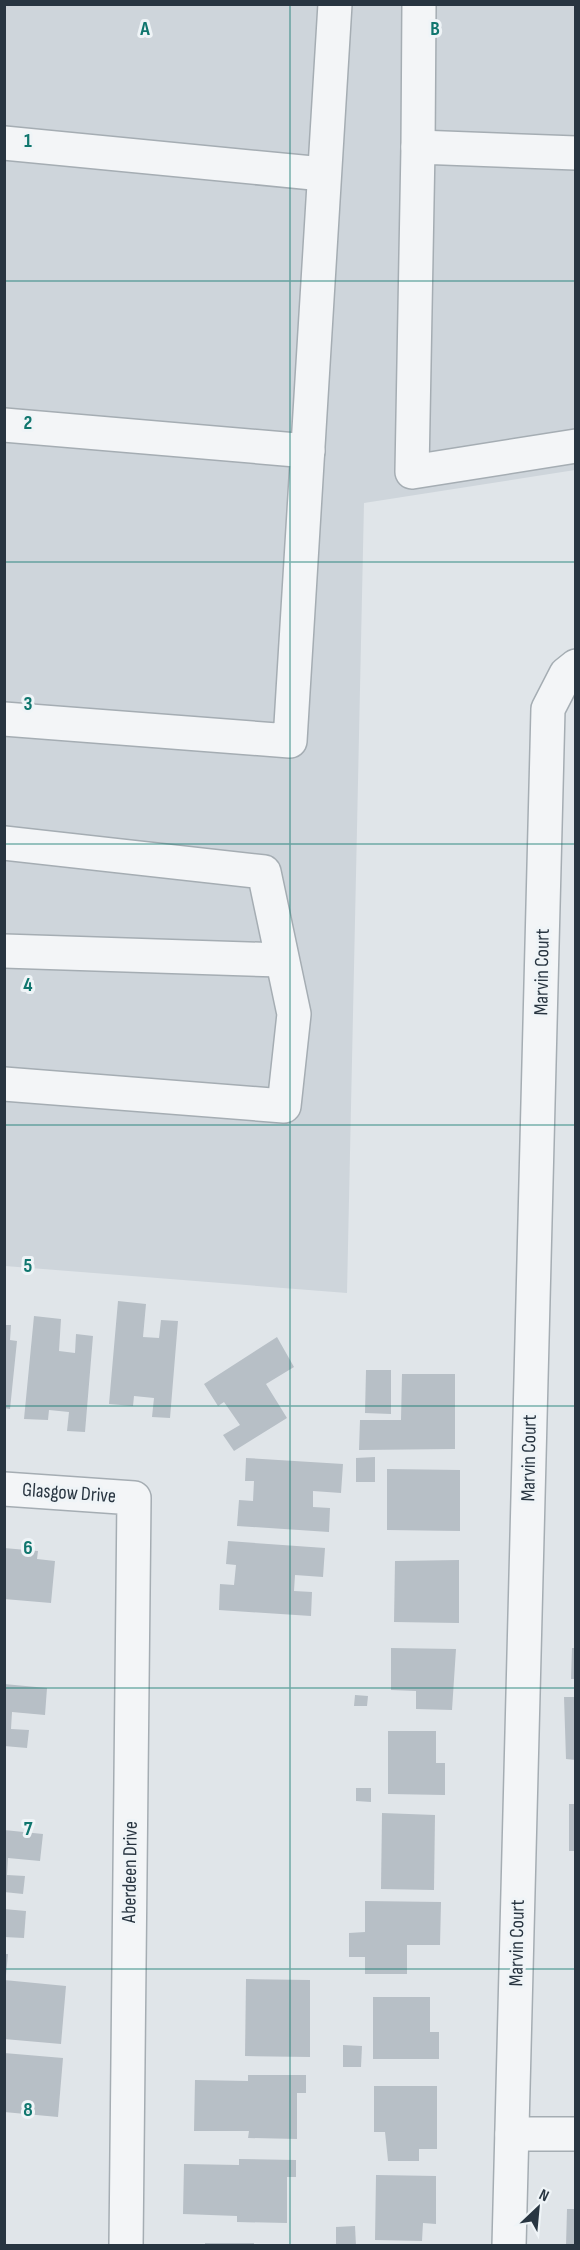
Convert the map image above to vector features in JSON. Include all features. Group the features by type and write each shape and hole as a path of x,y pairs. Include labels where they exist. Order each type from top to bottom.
{"street":[{"path":"4,719 290,741 335,4"},
{"path":"419,4 412,472 576,446"},
{"path":"4,143 323,174"},
{"path":"418,147 576,153"},
{"path":"4,425 308,451"},
{"name":"Marvin Court","path":"509,2246 548,709 571,670"},
{"path":"4,843 264,872 294,1014 284,1106 4,1084"},
{"path":"4,951 281,960"},
{"name":"Glasgow Drive","path":"4,1489 134,1498"},
{"name":"Aberdeen Drive","path":"126,2246 134,1498"},
{"path":"512,2134 576,2134"}],"shaded area":[{"path":"4,5 575,5 575,470 364,503 347,1293 5,1266"}],"building":[{"path":"118,1301 146,1304 143,1337 159,1338 161,1320 178,1321 170,1418 152,1417 154,1398 134,1396 133,1406 109,1404"},
{"path":"34,1316 61,1319 59,1351 75,1353 76,1334 93,1336 85,1432 67,1431 69,1412 49,1410 48,1420 24,1419"},
{"path":"4,1325 11,1325 10,1340 17,1341 10,1409 4,1408"},
{"path":"277,1337 294,1367 266,1384 287,1418 234,1451 223,1435 240,1425 224,1402 218,1406 204,1384"},
{"path":"366,1370 391,1370 391,1414 365,1413"},
{"path":"402,1374 455,1374 455,1449 359,1450 360,1420 401,1420"},
{"path":"375,1457 375,1482 356,1482 356,1458"},
{"path":"246,1458 343,1464 341,1493 313,1491 313,1507 330,1508 329,1532 237,1526 239,1500 253,1501 254,1481 245,1481"},
{"path":"387,1469 460,1470 460,1531 387,1530"},
{"path":"228,1541 325,1548 323,1577 295,1575 294,1591 312,1592 311,1616 219,1610 220,1584 234,1585 236,1565 226,1564"},
{"path":"4,1548 38,1551 37,1559 55,1561 51,1603 4,1599"},
{"path":"459,1560 459,1623 394,1622 395,1561"},
{"path":"391,1648 456,1649 452,1710 416,1709 416,1691 391,1690"},
{"path":"572,1648 576,1648 576,1679 571,1679"},
{"path":"4,1684 47,1688 45,1715 12,1712 11,1729 29,1730 27,1748 4,1746"},
{"path":"355,1695 368,1696 367,1706 354,1706"},
{"path":"564,1697 576,1697 576,1760 566,1759"},
{"path":"388,1731 436,1731 436,1763 445,1763 445,1795 388,1794"},
{"path":"356,1788 371,1788 371,1802 356,1801"},
{"path":"569,1804 576,1804 576,1851 569,1851"},
{"path":"382,1813 435,1815 434,1890 381,1889"},
{"path":"4,1830 43,1834 40,1861 8,1858 7,1875 25,1876 23,1894 4,1892"},
{"path":"365,1901 441,1902 440,1945 407,1945 407,1974 365,1974 365,1957 349,1957 349,1933 365,1932"},
{"path":"4,1909 26,1911 24,1938 4,1937"},
{"path":"4,1954 8,1954 6,1975 4,1975"},
{"path":"246,1979 310,1980 310,2057 245,2056"},
{"path":"4,1980 66,1986 61,2044 4,2039"},
{"path":"373,1997 430,1997 430,2032 439,2032 439,2059 373,2059"},
{"path":"343,2045 362,2046 361,2067 343,2067"},
{"path":"4,2053 63,2058 58,2117 4,2112"},
{"path":"248,2075 306,2075 306,2093 297,2093 297,2139 248,2138 249,2131 194,2131 195,2080 248,2081"},
{"path":"374,2086 437,2086 437,2149 419,2149 419,2161 388,2161 385,2132 374,2132"},
{"path":"239,2159 296,2160 296,2177 287,2177 287,2223 237,2222 237,2216 183,2214 184,2164 239,2165"},
{"path":"376,2175 436,2176 436,2224 423,2223 422,2241 375,2240"},
{"path":"567,2209 576,2209 576,2246 566,2246"},
{"path":"355,2226 356,2246 336,2246 336,2227"},
{"path":"205,2243 254,2243 254,2246 205,2246"}]}
